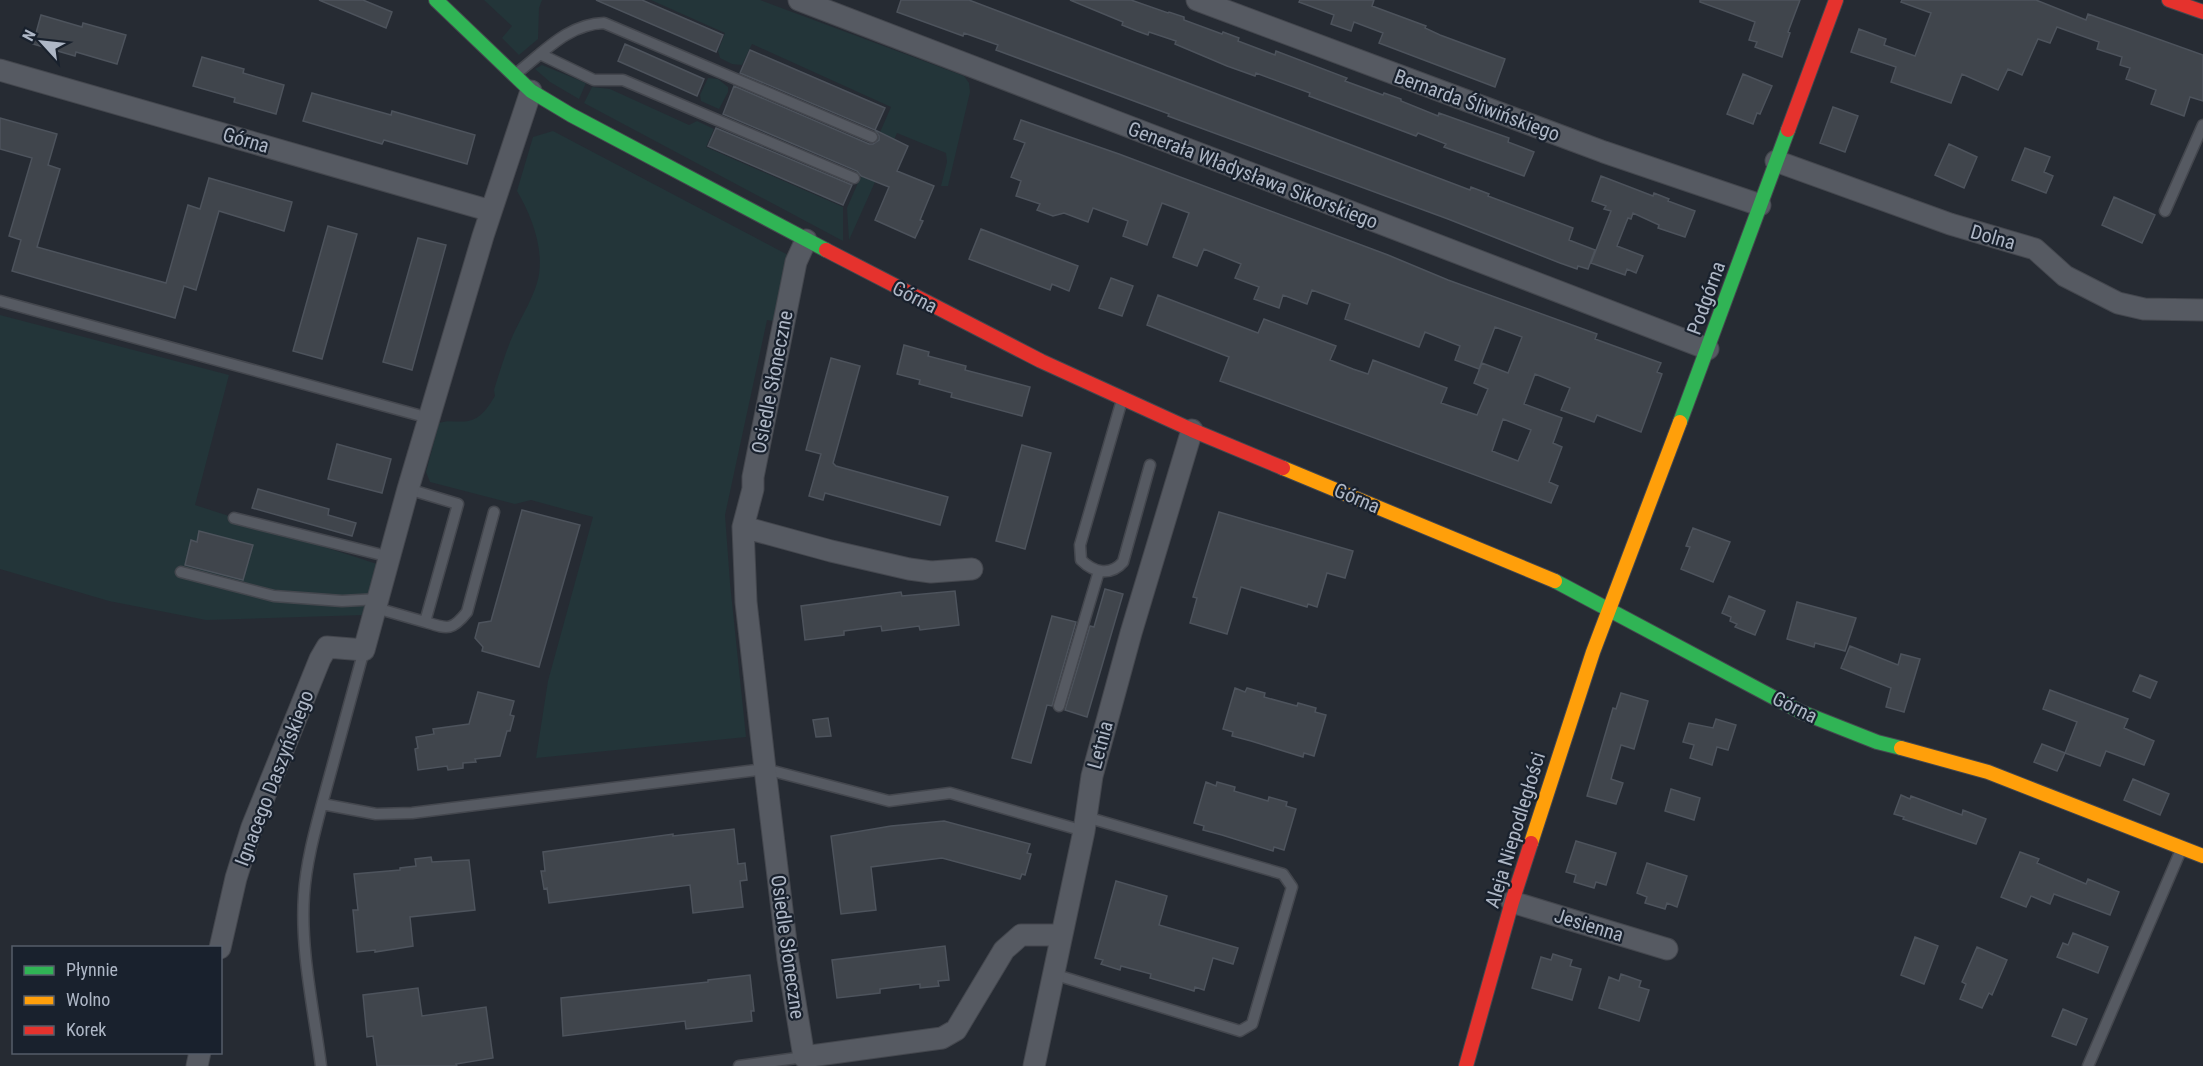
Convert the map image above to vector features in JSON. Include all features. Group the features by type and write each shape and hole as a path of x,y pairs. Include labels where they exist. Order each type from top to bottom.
{"street":[{"path":"364,650 429,418 491,211 531,91 436,0"},
{"name":"Generała Władysława Sikorskiego","path":"799,0 1708,349"},
{"name":"Bernarda Śliwińskiego","path":"1197,0 1604,152 1760,204"},
{"name":"Podgórna","path":"1609,607 1708,349 1836,0"},
{"path":"2169,0 2203,12"},
{"name":"Górna","path":"0,70 491,211"},
{"name":"Górna","path":"531,91 571,116 1012,346 1192,430 1556,581 1609,607 1801,712 1877,742 1988,772 2203,856"},
{"name":"Dolna","path":"1776,161 1950,224 2035,249 2065,276 2118,303 2144,309 2203,310"},
{"name":"Osiedle Słoneczne","path":"804,1057 788,959 765,769 746,602 743,526 753,489 753,477 792,277 806,240"},
{"name":"Letnia","path":"1034,1066 1085,824 1092,776 1131,633 1192,430"},
{"path":"743,526 831,551 909,569 931,572 972,569"},
{"name":"Aleja Niepodległości","path":"1466,1066 1512,902 1609,607"},
{"name":"Ignacego Daszyńskiego","path":"220,946 236,878 252,827 320,659 327,647 364,650"},
{"name":"Jesienna","path":"1512,902 1666,949"},
{"path":"804,1057 942,1038 956,1030 1004,950 1021,935 1061,935"}],"lane":[{"path":"514,75 572,30 588,24 604,23 872,137"},
{"path":"540,54 594,80 623,80 854,178"},
{"path":"2165,211 2203,125"},
{"path":"0,301 429,418"},
{"path":"1122,399 1080,545 1082,560 1093,569 1112,571 1124,562 1150,465"},
{"path":"408,489 458,504 425,622"},
{"path":"181,572 274,596 377,604 444,628 457,625 467,612 494,512"},
{"path":"234,518 390,557"},
{"path":"1059,706 1099,571"},
{"path":"321,1066 304,939 303,896 309,852 364,650"},
{"path":"322,804 376,814 412,813 765,769 889,801 950,793 1283,874 1292,887 1252,1024 1240,1032 1053,974"},
{"path":"2088,1066 2182,848"},
{"path":"739,1066 804,1057"}],"shaded area":[{"path":"484,0 542,0 539,8 538,39 519,55 502,38 512,26"},
{"path":"651,0 760,0 964,76 969,83 970,92 948,186 941,186 947,162 946,153 897,133 849,240 847,208 891,107 752,44 742,65 732,64 720,58 718,51 725,33"},
{"path":"542,65 586,83 579,99 550,82 535,69"},
{"path":"708,78 718,79 728,87 728,92 719,109 701,101 700,95"},
{"path":"592,87 610,89 689,125 697,121 714,129 706,147 843,207 843,241 584,103"},
{"path":"553,131 790,256 779,322 767,320 725,515 746,737 536,758 548,681 593,517 531,500 515,504 430,482 426,472 439,423 473,420 484,412 495,396 494,390 508,348 537,283 539,271 539,247 536,235 517,191 533,137"},
{"path":"0,315 229,375 195,505 377,564 364,615 206,620 109,601 0,569"}],"building":[{"path":"319,0 363,0 392,12 386,28"},
{"path":"596,0 642,0 723,35 716,52"},
{"path":"901,0 969,0 1470,190 1471,187 1489,194 1488,196 1573,228 1569,240 1595,250 1588,269 1578,266 1577,269 1560,263 1448,219 1168,116 1169,114 996,50 998,45 964,33 963,36 897,12"},
{"path":"1070,0 1131,0 1169,12 1184,17 1184,20 1239,38 1238,41 1275,55 1276,51 1347,78 1345,81 1401,99 1401,101 1438,116 1439,113 1509,138 1508,142 1534,152 1524,176 1444,147 1446,144 1418,133 1416,136 1309,96 1310,93 1256,73 1255,76 1227,66 1175,44 1176,41 1149,32 1148,35 1137,31 1122,25 1123,22"},
{"path":"1300,0 1374,0 1372,6 1505,59 1495,87 1379,43 1383,33 1354,22 1351,31 1331,24 1334,15 1299,2"},
{"path":"1700,0 1800,0 1788,32 1790,33 1782,57 1755,47 1757,42 1749,40 1755,22 1700,2"},
{"path":"1902,0 2036,0 2086,20 2088,14 2203,55 2203,101 2190,97 2184,116 2151,104 2156,90 2126,79 2130,68 2120,65 2122,57 2097,49 2099,42 2057,27 2050,43 2038,39 2022,75 2008,69 1998,90 1962,74 1951,103 1891,82 1896,67 1851,52 1859,29 1886,39 1884,45 1915,56 1931,13 1901,2"},
{"path":"41,15 82,27 83,23 126,35 117,64 76,52 75,56 33,44"},
{"path":"625,44 704,79 697,96 618,61"},
{"path":"750,50 885,108 875,130 740,73"},
{"path":"202,57 244,69 243,73 284,85 276,114 234,102 235,98 193,86"},
{"path":"1743,74 1772,86 1753,124 1727,114"},
{"path":"734,86 869,144 879,140 875,130 908,146 897,171 934,186 915,238 875,220 889,187 723,114"},
{"path":"312,93 391,115 392,111 475,135 467,164 384,140 382,144 303,121"},
{"path":"1833,107 1858,116 1845,152 1820,143"},
{"path":"0,118 57,134 48,165 60,169 37,247 166,283 188,205 200,209 209,178 292,202 284,231 219,211 196,290 184,286 175,318 12,271 21,240 9,236 32,158 0,149"},
{"path":"1021,120 1119,154 1388,255 1448,280 1597,334 1595,339 1661,363 1657,372 1662,374 1641,432 1597,415 1594,422 1561,410 1570,388 1535,374 1524,404 1562,418 1553,443 1562,447 1549,482 1558,486 1551,503 1220,381 1229,357 1147,325 1158,295 1258,333 1264,319 1336,346 1330,360 1368,374 1373,360 1447,388 1441,403 1477,415 1488,389 1474,383 1482,363 1508,373 1522,337 1495,327 1479,369 1455,360 1460,346 1425,332 1419,347 1345,319 1350,304 1312,290 1307,304 1283,295 1279,308 1254,299 1259,287 1235,278 1241,264 1204,249 1197,266 1173,257 1189,213 1162,203 1147,245 1123,236 1128,221 1093,208 1088,222 1064,213 1053,216 1037,210 1040,204 1016,196 1021,181 1011,177 1025,143 1014,139","holes":["1503,419 1531,430 1518,461 1492,451"]},
{"path":"716,128 852,185 843,205 708,146"},
{"path":"1949,144 1977,157 1964,188 1935,175"},
{"path":"2025,148 2050,157 2044,172 2053,176 2046,193 2012,180"},
{"path":"1601,176 1653,196 1654,193 1695,211 1685,237 1658,228 1659,225 1633,213 1631,219 1628,218 1617,246 1643,256 1636,273 1627,269 1625,275 1591,263 1611,211 1604,209 1606,206 1592,201"},
{"path":"2114,197 2155,215 2142,243 2102,225"},
{"path":"328,226 357,234 322,359 293,351"},
{"path":"981,229 1078,266 1069,291 1052,284 1050,290 969,259"},
{"path":"418,238 446,245 412,370 383,362"},
{"path":"1111,278 1133,286 1122,316 1099,308"},
{"path":"904,345 929,352 928,356 966,366 965,370 1030,387 1022,416 951,397 952,393 919,384 920,380 897,374"},
{"path":"831,358 860,366 833,463 836,466 948,497 940,525 825,493 823,500 809,496 821,454 806,450"},
{"path":"337,444 391,459 382,493 328,479"},
{"path":"1022,445 1051,453 1025,549 996,541"},
{"path":"258,489 329,509 328,515 356,523 352,536 252,508"},
{"path":"522,510 580,525 539,667 482,651 483,647 475,638 479,623 491,621"},
{"path":"1219,512 1353,551 1345,578 1327,573 1317,607 1308,604 1307,607 1241,587 1227,634 1190,623 1197,598 1193,597"},
{"path":"1693,528 1730,542 1713,582 1681,569 1690,547 1686,546"},
{"path":"199,531 253,545 243,580 185,565 191,540 197,542"},
{"path":"1105,589 1123,594 1087,717 1065,710 1090,626 1094,627"},
{"path":"955,591 959,625 920,630 919,626 882,631 881,626 844,631 844,635 805,640 801,606 901,592 902,596"},
{"path":"1729,596 1765,611 1755,635 1735,627 1737,624 1730,621 1731,617 1722,613"},
{"path":"1797,602 1856,618 1845,651 1815,643 1814,647 1787,639"},
{"path":"1052,616 1076,622 1052,706 1047,705 1031,763 1012,758"},
{"path":"1850,646 1898,665 1901,654 1920,659 1904,712 1886,707 1891,688 1841,668"},
{"path":"2140,675 2157,682 2150,698 2133,691"},
{"path":"1235,688 1245,692 1247,688 1265,693 1264,697 1297,706 1298,703 1316,708 1315,712 1326,715 1314,756 1304,753 1303,757 1232,736 1233,732 1223,729"},
{"path":"2050,690 2128,719 2124,728 2154,741 2144,765 2106,751 2100,766 2065,753 2077,722 2043,709"},
{"path":"478,692 514,701 510,715 514,716 500,756 475,759 476,762 463,763 463,768 448,770 447,766 418,770 416,737 434,734 433,729 469,724"},
{"path":"1621,693 1648,701 1634,749 1621,745 1611,779 1623,783 1616,804 1587,796 1613,708 1616,709"},
{"path":"828,718 831,736 816,737 813,720"},
{"path":"1716,719 1736,725 1728,750 1717,747 1712,765 1690,758 1694,745 1683,742 1689,723 1713,728"},
{"path":"2042,744 2065,753 2057,771 2034,762"},
{"path":"2133,779 2169,794 2160,815 2124,800"},
{"path":"1206,782 1216,786 1217,782 1235,787 1234,791 1268,801 1269,797 1287,802 1286,806 1296,809 1284,850 1274,847 1273,851 1203,830 1204,826 1194,823"},
{"path":"1671,789 1700,798 1694,820 1665,811"},
{"path":"1901,795 1910,799 1911,796 1962,815 1963,810 1986,819 1976,844 1894,814"},
{"path":"944,821 1030,844 1027,853 1031,854 1025,875 1022,874 1020,879 942,858 871,867 876,910 841,914 831,836 891,826"},
{"path":"734,829 738,864 745,863 747,880 740,881 743,907 693,913 690,885 549,903 541,871 545,871 543,852 673,834 673,836"},
{"path":"1576,841 1616,853 1606,885 1596,882 1594,888 1574,882 1576,875 1566,872"},
{"path":"2020,852 2039,859 2037,863 2086,884 2088,879 2119,892 2110,915 2054,894 2050,904 2031,896 2026,907 2001,897"},
{"path":"431,857 432,862 469,860 475,910 410,917 413,946 375,952 375,950 357,952 353,910 358,910 354,874 400,870 400,868 416,866 415,859"},
{"path":"1647,863 1687,876 1677,907 1667,903 1665,909 1645,903 1647,897 1637,893"},
{"path":"1116,881 1167,896 1159,925 1238,948 1233,964 1213,958 1204,990 1195,987 1194,991 1150,978 1151,974 1121,966 1120,970 1101,964 1103,960 1095,958"},
{"path":"2073,933 2108,947 2098,973 2057,957 2063,943 2068,945"},
{"path":"1915,937 1938,946 1924,984 1901,975"},
{"path":"945,946 949,980 938,981 939,986 920,988 920,984 880,989 880,993 837,998 832,960"},
{"path":"1977,947 2007,960 1992,995 1989,993 1982,1008 1960,999 1966,984 1962,982"},
{"path":"1553,954 1572,960 1570,966 1581,969 1572,1000 1532,988 1541,957 1551,960"},
{"path":"1621,974 1641,981 1639,987 1649,990 1639,1021 1599,1008 1609,977 1619,981"},
{"path":"750,975 754,1011 751,1011 752,1021 686,1029 685,1021 563,1036 561,998 708,982 708,980"},
{"path":"418,988 422,1016 486,1007 493,1058 456,1064 457,1066 377,1066 373,1036 367,1037 363,995"},
{"path":"2063,1009 2087,1019 2076,1045 2052,1036"}],"traffic: fast":[{"path":"436,0 531,91 571,115 826,250"},
{"path":"1680,422 1788,130"},
{"path":"1555,581 1801,712 1877,742 1901,748"}],"traffic: slow":[{"path":"1531,843 1593,652 1680,422"},
{"path":"1283,468 1555,581"},
{"path":"1901,748 1988,772 2203,856"}],"traffic: jam":[{"path":"1788,130 1836,0"},
{"path":"2169,0 2203,12"},
{"path":"826,250 1041,361 1192,430 1283,468"},
{"path":"1466,1066 1531,843"}]}
